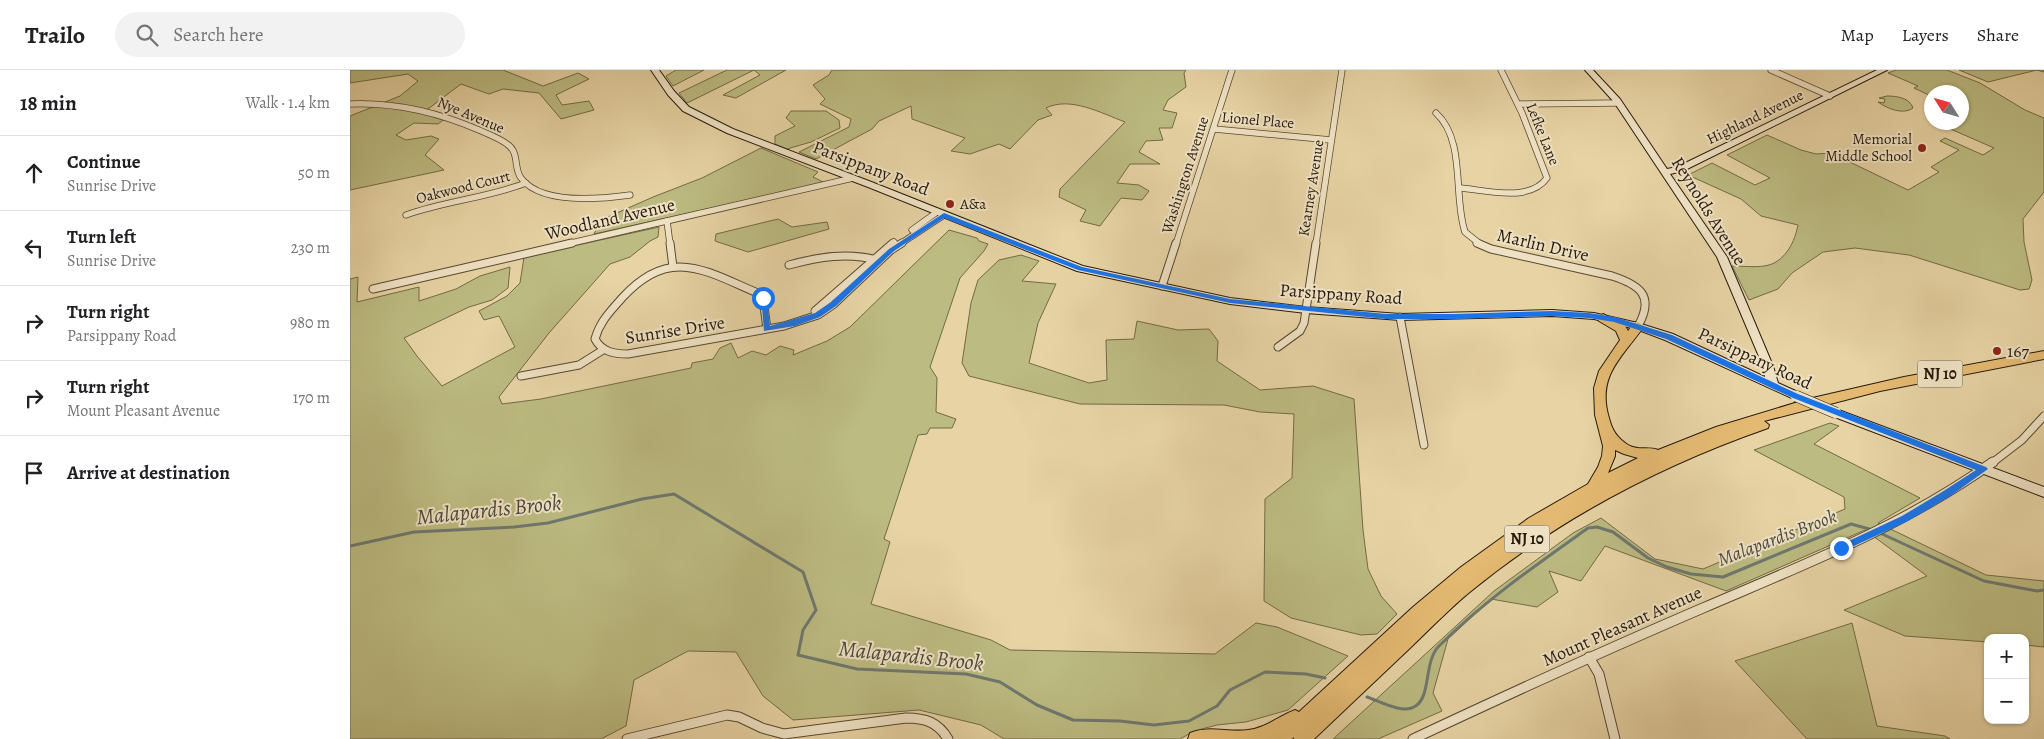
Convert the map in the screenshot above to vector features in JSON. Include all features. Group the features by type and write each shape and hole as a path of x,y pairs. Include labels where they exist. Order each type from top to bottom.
{"main road":[{"name":"Parsippany Road","path":"940,214 1066,264 1230,301 1306,310 1400,317 1552,313 1602,318 1638,326 1669,337 1796,396"},
{"path":"1602,318 1621,329 1626,341"},
{"path":"1592,486 1608,463 1609,436 1600,410 1600,388 1607,368 1638,326"},
{"name":"NJ 10","path":"1280,739 1467,569 1517,532 1592,486 1666,451 1762,417 1887,384 2044,355"},
{"name":"NJ 10","path":"1302,739 1464,588 1497,561 1564,516 1649,470 1692,450 1800,414 1919,386 2044,364"},
{"path":"1609,436 1621,448 1632,454 1640,455 1666,451"},
{"path":"1196,739 1205,737 1242,739 1268,734 1319,704"}],"street":[{"name":"Parsippany Road","path":"655,70 680,104 696,115 730,132 853,178 940,214"},
{"name":"Washington Avenue","path":"1162,286 1232,70"},
{"name":"Kearney Avenue","path":"1278,347 1300,331 1304,323 1342,70"},
{"name":"Lefke Lane","path":"1460,188 1527,192 1537,189 1546,182 1547,174 1518,104 1501,70"},
{"name":"Reynolds Avenue","path":"1589,70 1618,103 1722,257 1768,366 1772,385"},
{"path":"1771,70 1830,96"},
{"name":"Highland Avenue","path":"1666,172 1680,170 1883,70"},
{"path":"1518,104 1618,103"},
{"name":"Nye Avenue","path":"350,104 419,108 453,118 510,146 516,156 519,175 526,183"},
{"name":"Marlin Drive","path":"1436,113 1445,120 1457,160 1465,232 1475,242 1497,250 1625,280 1638,289 1647,301 1648,310 1638,326"},
{"name":"Lionel Place","path":"1214,129 1331,140"},
{"name":"Woodland Avenue","path":"373,288 853,178"},
{"path":"526,183 541,192 563,196 610,198 630,195"},
{"name":"Oakwood Court","path":"406,215 427,208 507,190 526,183"},
{"name":"Sunrise Drive","path":"767,329 763,298 754,290 699,268 673,267 654,273 636,284 599,325 595,339 599,347 604,350 618,354 633,353 767,329 808,318 827,310 877,259 940,214"},
{"path":"667,222 673,267"},
{"path":"789,265 839,254 877,259"},
{"path":"1400,317 1424,445"},
{"path":"521,376 579,365 604,350"},
{"name":"Parsippany Road","path":"1796,396 2044,492"},
{"name":"Mount Pleasant Avenue","path":"1413,739 1589,657 1890,526 1933,503 2013,448 2039,424 2044,416"},
{"path":"1589,657 1599,674 1615,739"},
{"path":"627,739 727,715 739,717 762,728 798,736 906,718 923,718 933,720 942,728 948,739"}],"shaded area":[{"path":"350,70 503,70 543,86 578,73 589,79 556,95 562,105 589,101 594,110 561,119 539,93 503,89 489,94 461,84 424,112 446,118 438,124 414,123 396,135 406,140 431,136 439,139 425,155 444,170 350,190 350,116 400,96 418,81 408,74 350,83"},
{"path":"676,70 704,70 673,86 666,76"},
{"path":"727,70 754,70 687,103 679,93"},
{"path":"754,70 786,70 736,98 723,95 760,75"},
{"path":"832,70 1186,70 1184,73 1186,87 1168,100 1163,110 1177,113 1172,128 1159,128 1163,140 1146,141 1139,152 1160,164 1130,164 1117,183 1139,185 1149,191 1142,200 1121,198 1100,226 1080,221 1086,210 1059,197 1060,189 1125,122 1086,107 1065,104 1055,105 1046,108 1052,115 1038,120 1010,149 999,144 970,154 951,151 965,138 912,119 911,106 879,121 872,129 816,159 799,152 849,127 851,119 820,104 825,99 813,85 829,75"},
{"path":"1896,70 1947,70 1980,83 2025,110 2044,118 2044,192 2023,219 2024,242 2032,280 2029,289 2020,290 1909,255 1855,248 1823,252 1792,273 1778,289 1749,300 1732,266 1761,266 1775,263 1789,249 1798,225 1761,216 1741,199 1688,175 1712,163 1755,185 1770,178 1727,155 1767,135 1801,150 1816,154 1831,153 1908,190 1939,172 1931,167 1959,150 1940,141 1945,138 1983,155 1994,148 1953,130 1969,130 1969,85 1924,85 1924,93 1914,88 1918,86 1888,73"},
{"path":"1959,70 2037,70 1988,82"},
{"path":"1887,96 1906,100 1913,108 1900,111 1886,107 1878,102 1884,103 1885,99 1879,98"},
{"path":"791,111 826,111 839,120 840,128 811,142 787,149 775,144 775,136 795,126 786,118"},
{"path":"761,148 818,172 813,177 825,183 594,234 601,220 702,178"},
{"path":"778,219 792,227 827,222 829,229 748,252 715,241 716,234"},
{"path":"659,227 658,237 630,257 610,264 549,333 499,397 502,404 541,399 691,368 692,363 713,359 720,348 731,343 738,358 752,351 766,355 780,346 794,350 793,355 827,341 850,327 949,230 977,238 979,241 988,244 960,278 930,367 937,378 936,412 956,419 952,428 930,428 927,434 918,435 884,539 890,542 871,604 991,640 1010,650 1215,654 1256,623 1277,627 1348,656 1288,710 1246,722 1217,725 1194,731 1180,739 1004,739 981,725 919,710 793,720 763,696 736,652 688,651 634,680 626,726 601,739 350,739 350,279 358,277 357,302 419,287 419,301 456,289 480,276 510,267 508,288 492,300 469,307 404,338 442,386 515,347 499,316 484,320 479,311 507,296 520,283 524,257"},
{"path":"1021,255 1039,261 1022,281 1056,284 1038,323 1029,363 1089,383 1107,380 1106,340 1134,339 1137,321 1178,330 1209,329 1218,341 1217,361 1260,390 1313,386 1354,399 1363,530 1368,569 1381,596 1397,614 1377,634 1361,635 1291,618 1264,601 1265,499 1292,478 1294,414 1260,412 1224,405 1080,404 969,376 962,363 971,303 978,280 999,260"},
{"path":"1830,423 1839,426 1814,444 1920,498 1878,523 1986,575 2044,581 2044,647 2029,645 2029,634 1984,634 1984,642 1905,636 1844,610 1927,576 1865,530 1726,591 1605,546 1581,581 1549,571 1558,592 1537,607 1491,599 1448,639 1433,693 1442,711 1378,739 1333,739 1494,591 1573,533 1601,518 1655,559 1703,569 1845,509 1844,497 1754,450"},
{"path":"1852,623 1877,726 1945,736 1950,739 1807,739 1735,661"}],"waterway":[{"name":"Malapardis Brook","path":"350,546 414,532 514,527 548,523 642,499 674,494 803,572 816,610 803,630 798,655 857,669 966,674 1000,682 1037,705 1073,720 1120,721 1154,725 1189,721 1217,706 1230,690 1265,672 1306,674 1325,678"},
{"name":"Malapardis Brook","path":"1367,697 1397,708 1409,709 1414,707 1423,696 1431,661 1439,646 1492,599 1588,528 1597,527 1613,532 1648,558 1667,567 1691,574 1723,577 1851,524 1873,530"},
{"name":"Malapardis Brook","path":"1880,533 1984,581 2037,591 2044,590"}],"place":[{"name":"Memorial Middle School","path":"1922,148"},
{"name":"A&a","path":"950,204"},
{"name":"167","path":"1997,351"}],"route":[{"path":"763,298 767,329 795,323 818,315 834,304 891,250 944,215 1048,258 1080,269 1230,301 1306,310 1400,317 1552,313 1589,315 1615,320 1669,337 1836,413 1983,469 1946,495 1905,519 1841,548"}]}
